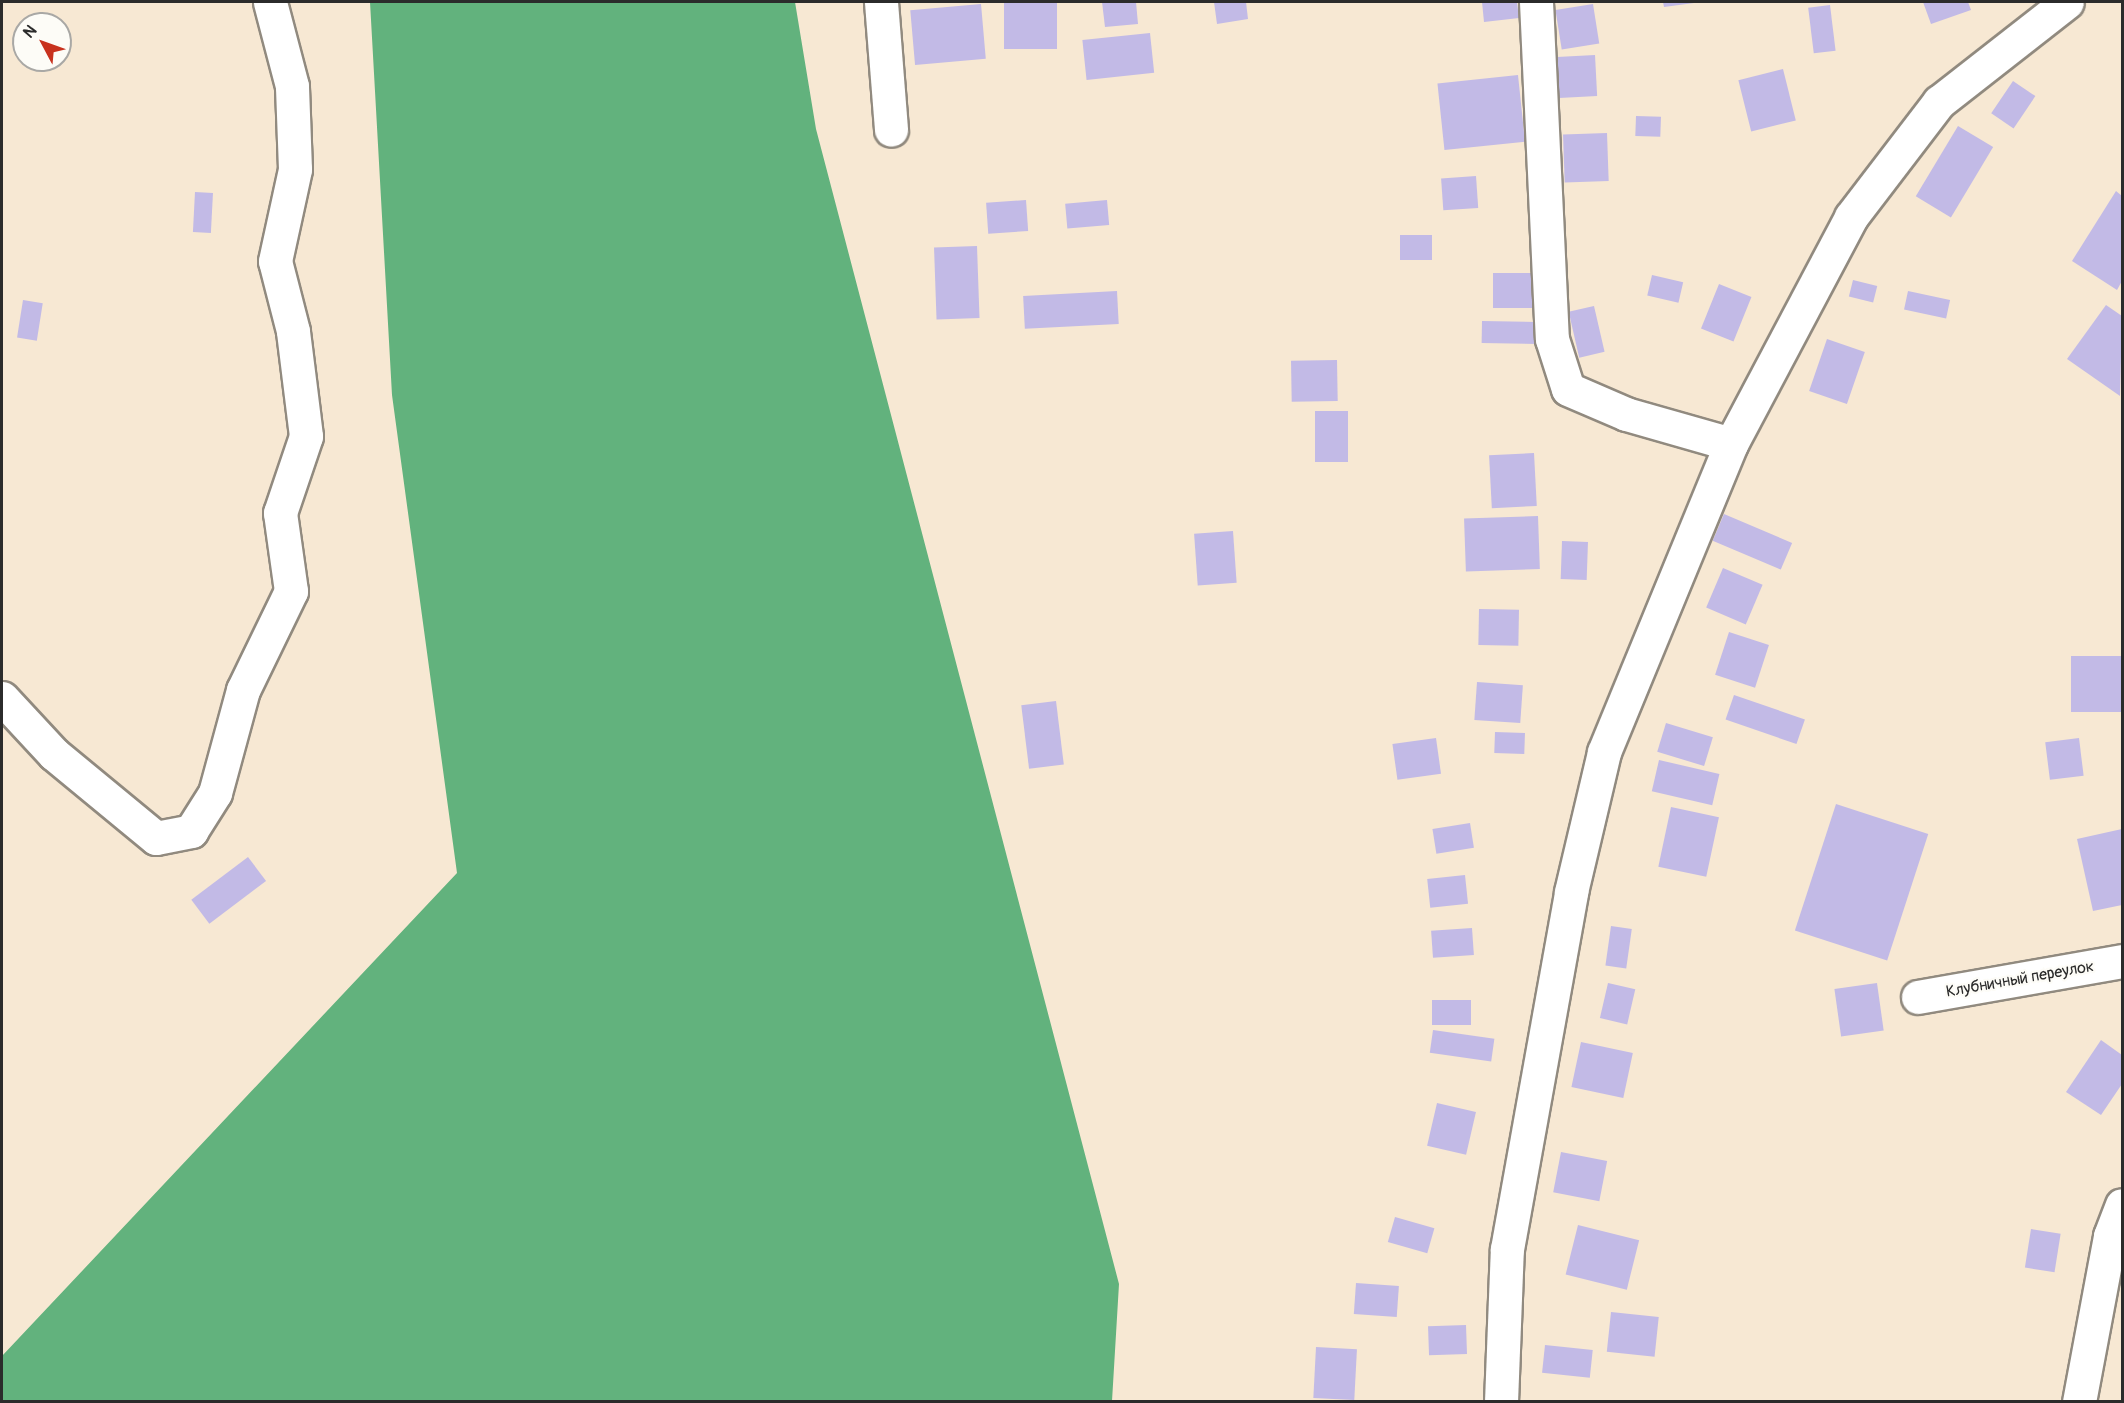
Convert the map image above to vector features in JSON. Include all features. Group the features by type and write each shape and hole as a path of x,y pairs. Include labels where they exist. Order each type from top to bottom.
{"street":[{"path":"2,698 54,754 156,838 191,831 215,793 243,690 291,591 280,513 306,436 293,331 275,261 295,169 292,86 270,2"},
{"path":"881,2 891,130"},
{"path":"1536,2 1552,339 1568,389 1626,414 1731,444"},
{"path":"1501,1401 1507,1249 1571,892 1601,764 1731,444 1858,207 1938,102 2067,2"},
{"name":"Клубничный переулок","path":"1918,997 2122,961"},
{"path":"2079,1401 2110,1236 2122,1205"}],"green space":[{"path":"370,2 795,2 816,129 1119,1284 1112,1401 2,1401 2,1356 457,873 392,395"}],"building":[{"path":"1004,2 1057,2 1057,49 1004,49"},
{"path":"1102,2 1136,2 1138,24 1105,27"},
{"path":"1214,2 1246,2 1248,19 1217,24"},
{"path":"1482,2 1517,2 1519,18 1484,22"},
{"path":"1663,2 1694,2 1694,3 1664,7"},
{"path":"1923,2 1968,2 1971,10 1931,24"},
{"path":"981,4 986,59 915,65 910,10"},
{"path":"1593,4 1599,44 1562,49 1555,10"},
{"path":"1830,5 1836,51 1814,53 1808,8"},
{"path":"1150,33 1154,73 1087,80 1082,40"},
{"path":"1595,55 1597,96 1554,98 1552,57"},
{"path":"1783,69 1796,120 1751,132 1738,80"},
{"path":"1518,75 1525,142 1444,150 1437,83"},
{"path":"2013,81 2035,96 2014,128 1991,113"},
{"path":"1636,116 1661,117 1660,137 1635,136"},
{"path":"1958,126 1993,147 1951,217 1916,196"},
{"path":"1607,133 1609,181 1565,183 1563,135"},
{"path":"1476,176 1478,208 1443,210 1441,178"},
{"path":"2116,191 2122,196 2122,281 2117,290 2072,261"},
{"path":"195,192 213,193 211,233 193,232"},
{"path":"1026,200 1028,231 988,234 986,203"},
{"path":"1107,200 1109,225 1067,229 1065,204"},
{"path":"1400,235 1432,235 1432,260 1400,260"},
{"path":"977,246 980,318 937,319 934,248"},
{"path":"1493,273 1536,273 1536,308 1493,308"},
{"path":"1652,275 1683,282 1678,303 1647,295"},
{"path":"1853,280 1877,286 1873,303 1849,296"},
{"path":"1719,284 1751,297 1733,342 1701,329"},
{"path":"1117,291 1119,324 1025,329 1023,296"},
{"path":"1908,291 1950,300 1946,319 1904,310"},
{"path":"23,300 43,303 37,341 17,338"},
{"path":"2106,305 2122,316 2120,396 2067,359"},
{"path":"1594,306 1605,352 1579,358 1569,312"},
{"path":"1482,321 1538,322 1538,344 1482,343"},
{"path":"1827,339 1865,352 1847,404 1809,391"},
{"path":"1337,360 1338,401 1292,402 1291,361"},
{"path":"1315,411 1348,411 1348,462 1315,462"},
{"path":"1534,453 1537,506 1492,508 1489,455"},
{"path":"1724,514 1792,543 1781,570 1713,541"},
{"path":"1538,516 1540,569 1466,572 1464,519"},
{"path":"1233,531 1237,583 1198,586 1194,534"},
{"path":"1562,541 1588,542 1587,580 1561,579"},
{"path":"1723,568 1763,585 1746,624 1706,608"},
{"path":"1479,609 1519,610 1518,646 1478,645"},
{"path":"1729,632 1769,645 1755,688 1715,675"},
{"path":"2071,656 2122,656 2122,712 2071,712"},
{"path":"1477,682 1523,685 1520,723 1474,720"},
{"path":"1734,695 1805,719 1796,744 1726,720"},
{"path":"1056,701 1064,765 1029,769 1021,705"},
{"path":"1666,723 1713,737 1704,766 1657,752"},
{"path":"1495,732 1525,733 1524,754 1494,753"},
{"path":"1436,738 1441,774 1397,780 1392,744"},
{"path":"2079,738 2084,776 2050,780 2045,742"},
{"path":"1659,760 1719,774 1712,805 1652,791"},
{"path":"1836,804 1928,834 1887,960 1795,930"},
{"path":"1671,807 1719,817 1706,877 1658,867"},
{"path":"1470,823 1474,848 1436,854 1432,829"},
{"path":"2122,829 2122,905 2093,911 2077,839"},
{"path":"248,857 266,881 209,924 191,900"},
{"path":"1465,875 1468,904 1430,908 1427,879"},
{"path":"1611,926 1632,929 1626,969 1605,966"},
{"path":"1472,928 1474,955 1433,958 1431,931"},
{"path":"1608,983 1635,989 1627,1024 1600,1018"},
{"path":"1877,983 1884,1031 1841,1037 1834,989"},
{"path":"1432,1000 1471,1000 1471,1025 1432,1025"},
{"path":"1433,1030 1494,1039 1491,1061 1430,1053"},
{"path":"2101,1040 2122,1055 2122,1084 2101,1115 2066,1092"},
{"path":"1581,1042 1633,1053 1623,1098 1571,1087"},
{"path":"1437,1103 1476,1112 1466,1155 1427,1146"},
{"path":"1561,1152 1607,1161 1599,1201 1553,1192"},
{"path":"1395,1217 1434,1228 1427,1253 1388,1242"},
{"path":"1578,1225 1639,1240 1627,1290 1566,1274"},
{"path":"2031,1229 2061,1234 2055,1272 2025,1268"},
{"path":"1356,1283 1399,1286 1397,1317 1354,1314"},
{"path":"1611,1312 1659,1317 1655,1357 1607,1352"},
{"path":"1466,1325 1467,1354 1429,1355 1428,1326"},
{"path":"1545,1345 1593,1350 1590,1378 1542,1373"},
{"path":"1316,1347 1357,1349 1354,1400 1313,1398"}]}
